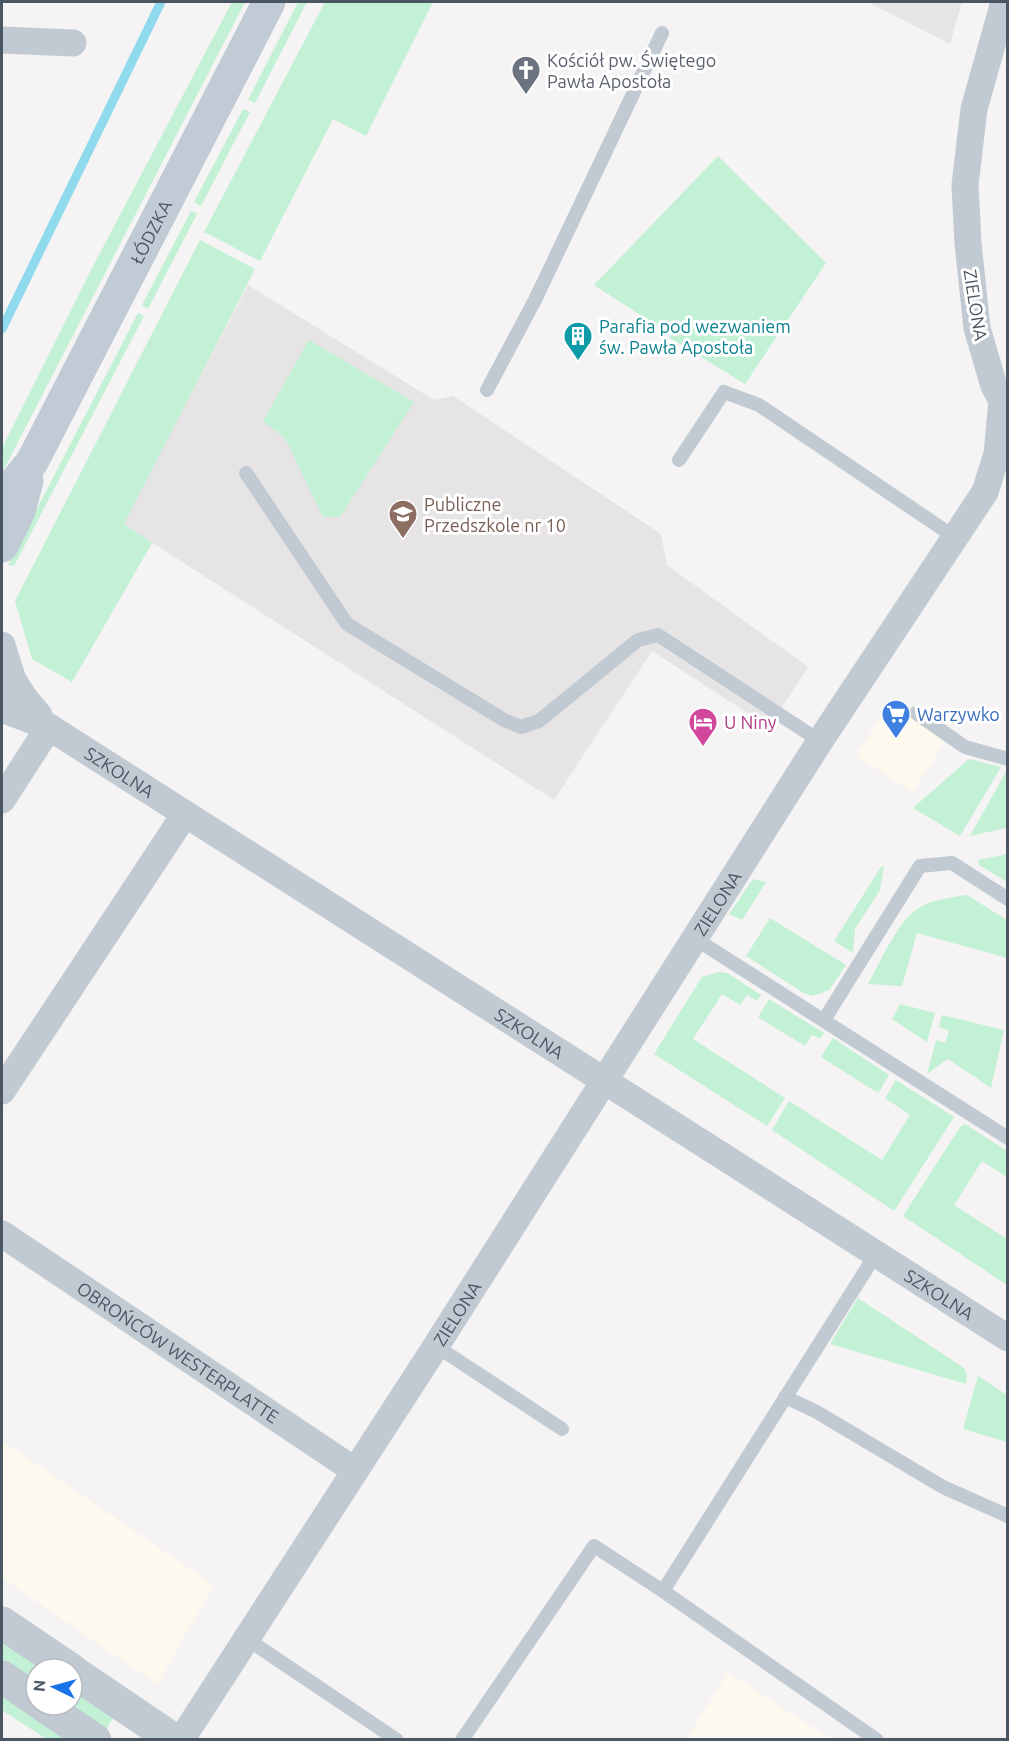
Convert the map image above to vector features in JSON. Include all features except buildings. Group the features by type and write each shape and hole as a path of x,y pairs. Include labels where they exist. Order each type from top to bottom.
{"main road":[{"name":"ŁÓDZKA","path":"2,502 32,462 269,2"},
{"name":"ŁÓDZKA","path":"2,546 19,511 32,462"}],"street":[{"name":"ZIELONA","path":"182,1740 436,1346 820,741 956,538 996,488 997,454 1005,406 994,386 977,328 968,243 965,185 974,109 993,57 1004,2"},
{"path":"2,40 73,43"},
{"name":"SZKOLNA","path":"2,645 13,680 14,705"},
{"name":"SZKOLNA","path":"2,685 14,705 1008,1338"},
{"path":"2,801 50,727"},
{"path":"2,1091 185,814"},
{"name":"OBROŃCÓW WESTERPLATTE","path":"2,1234 354,1470"},
{"path":"2,1623 52,1657"},
{"path":"2,1677 24,1692"},
{"path":"84,1679 174,1740"},
{"path":"60,1717 94,1740"}],"lane":[{"path":"487,390 535,300 662,33"},
{"path":"680,460 724,392 759,405 787,422 956,538"},
{"path":"246,473 348,624 504,720 521,727 539,721 638,640 658,635 820,741"},
{"path":"916,713 965,747 1008,759"},
{"path":"824,1020 920,866 952,863 1008,899"},
{"path":"694,938 1008,1138"},
{"path":"663,1591 876,1254"},
{"path":"436,1346 562,1429"},
{"path":"785,1397 815,1411 943,1487 1008,1516"},
{"path":"462,1740 594,1546 663,1591 877,1740"},
{"path":"247,1639 397,1740"}],"shaded area":[{"path":"868,2 962,2 950,44"},
{"name":"Publiczne Przedszkole nr 10","path":"248,285 434,400 453,396 661,534 667,565 808,667 769,727 652,651 554,800 123,524"},
{"path":"889,703 946,740 912,792 856,756"},
{"path":"2,1441 214,1585 157,1684 2,1578"},
{"path":"728,1673 831,1739 686,1739"}],"green space":[{"path":"232,2 245,2 2,473 2,448 90,272"},
{"path":"298,2 307,2 255,103 248,100"},
{"path":"325,2 433,2 366,136 333,119 260,261 204,232"},
{"path":"243,109 250,112 201,206 194,202"},
{"path":"718,156 826,263 745,384 670,338 671,335 594,285"},
{"path":"191,211 197,214 148,309 142,305"},
{"path":"200,240 255,269 124,524 152,543 72,682 32,659 15,601"},
{"path":"138,313 144,316 14,566 8,565"},
{"path":"309,340 414,402 340,517 323,517 285,438 263,421"},
{"path":"969,759 1001,767 960,836 913,808"},
{"path":"1007,770 1007,836 1006,828 970,836"},
{"path":"1007,854 1007,882 979,865 978,860"},
{"path":"884,866 880,890 855,929 853,953 834,941 881,867"},
{"path":"753,879 766,882 742,920 729,914"},
{"path":"967,895 1007,920 1007,958 917,933 902,986 868,984 899,928 916,910 926,904 946,898"},
{"path":"770,918 846,965 829,990 813,996 802,992 746,956"},
{"path":"719,972 727,973 761,995 757,1001 747,995 740,1005 722,994 693,1039 785,1098 767,1126 654,1054 702,977"},
{"path":"769,999 824,1033 820,1039 812,1035 805,1046 758,1017"},
{"path":"900,1004 935,1013 927,1042 892,1019"},
{"path":"942,1015 1004,1030 991,1088 948,1059 927,1074 936,1040 945,1043 949,1031 939,1027"},
{"path":"833,1038 889,1075 878,1093 821,1057"},
{"path":"896,1080 954,1117 894,1211 772,1130 789,1101 882,1160 910,1115 885,1098"},
{"path":"965,1124 1007,1151 1007,1177 982,1161 954,1205 1007,1239 1007,1285 903,1216 960,1127"},
{"path":"858,1298 964,1368 967,1375 966,1384 830,1344"},
{"path":"978,1376 1007,1395 1007,1442 963,1429"},
{"path":"2,1643 24,1658 24,1674 2,1659"},
{"path":"2,1695 24,1710 24,1717 35,1717 68,1739 46,1739 2,1710"},
{"path":"84,1698 113,1718 106,1730 84,1714"}],"waterway":[{"path":"2,329 161,2"}],"place":[{"name":"Kościół pw. Świętego Pawła Apostoła","path":"526,96"},
{"name":"Parafia pod wezwaniem św. Pawła Apostoła","path":"578,362"},
{"name":"Publiczne Przedszkole nr 10","path":"403,540"},
{"name":"Warzywko","path":"896,740"},
{"name":"U Niny","path":"703,748"}]}
